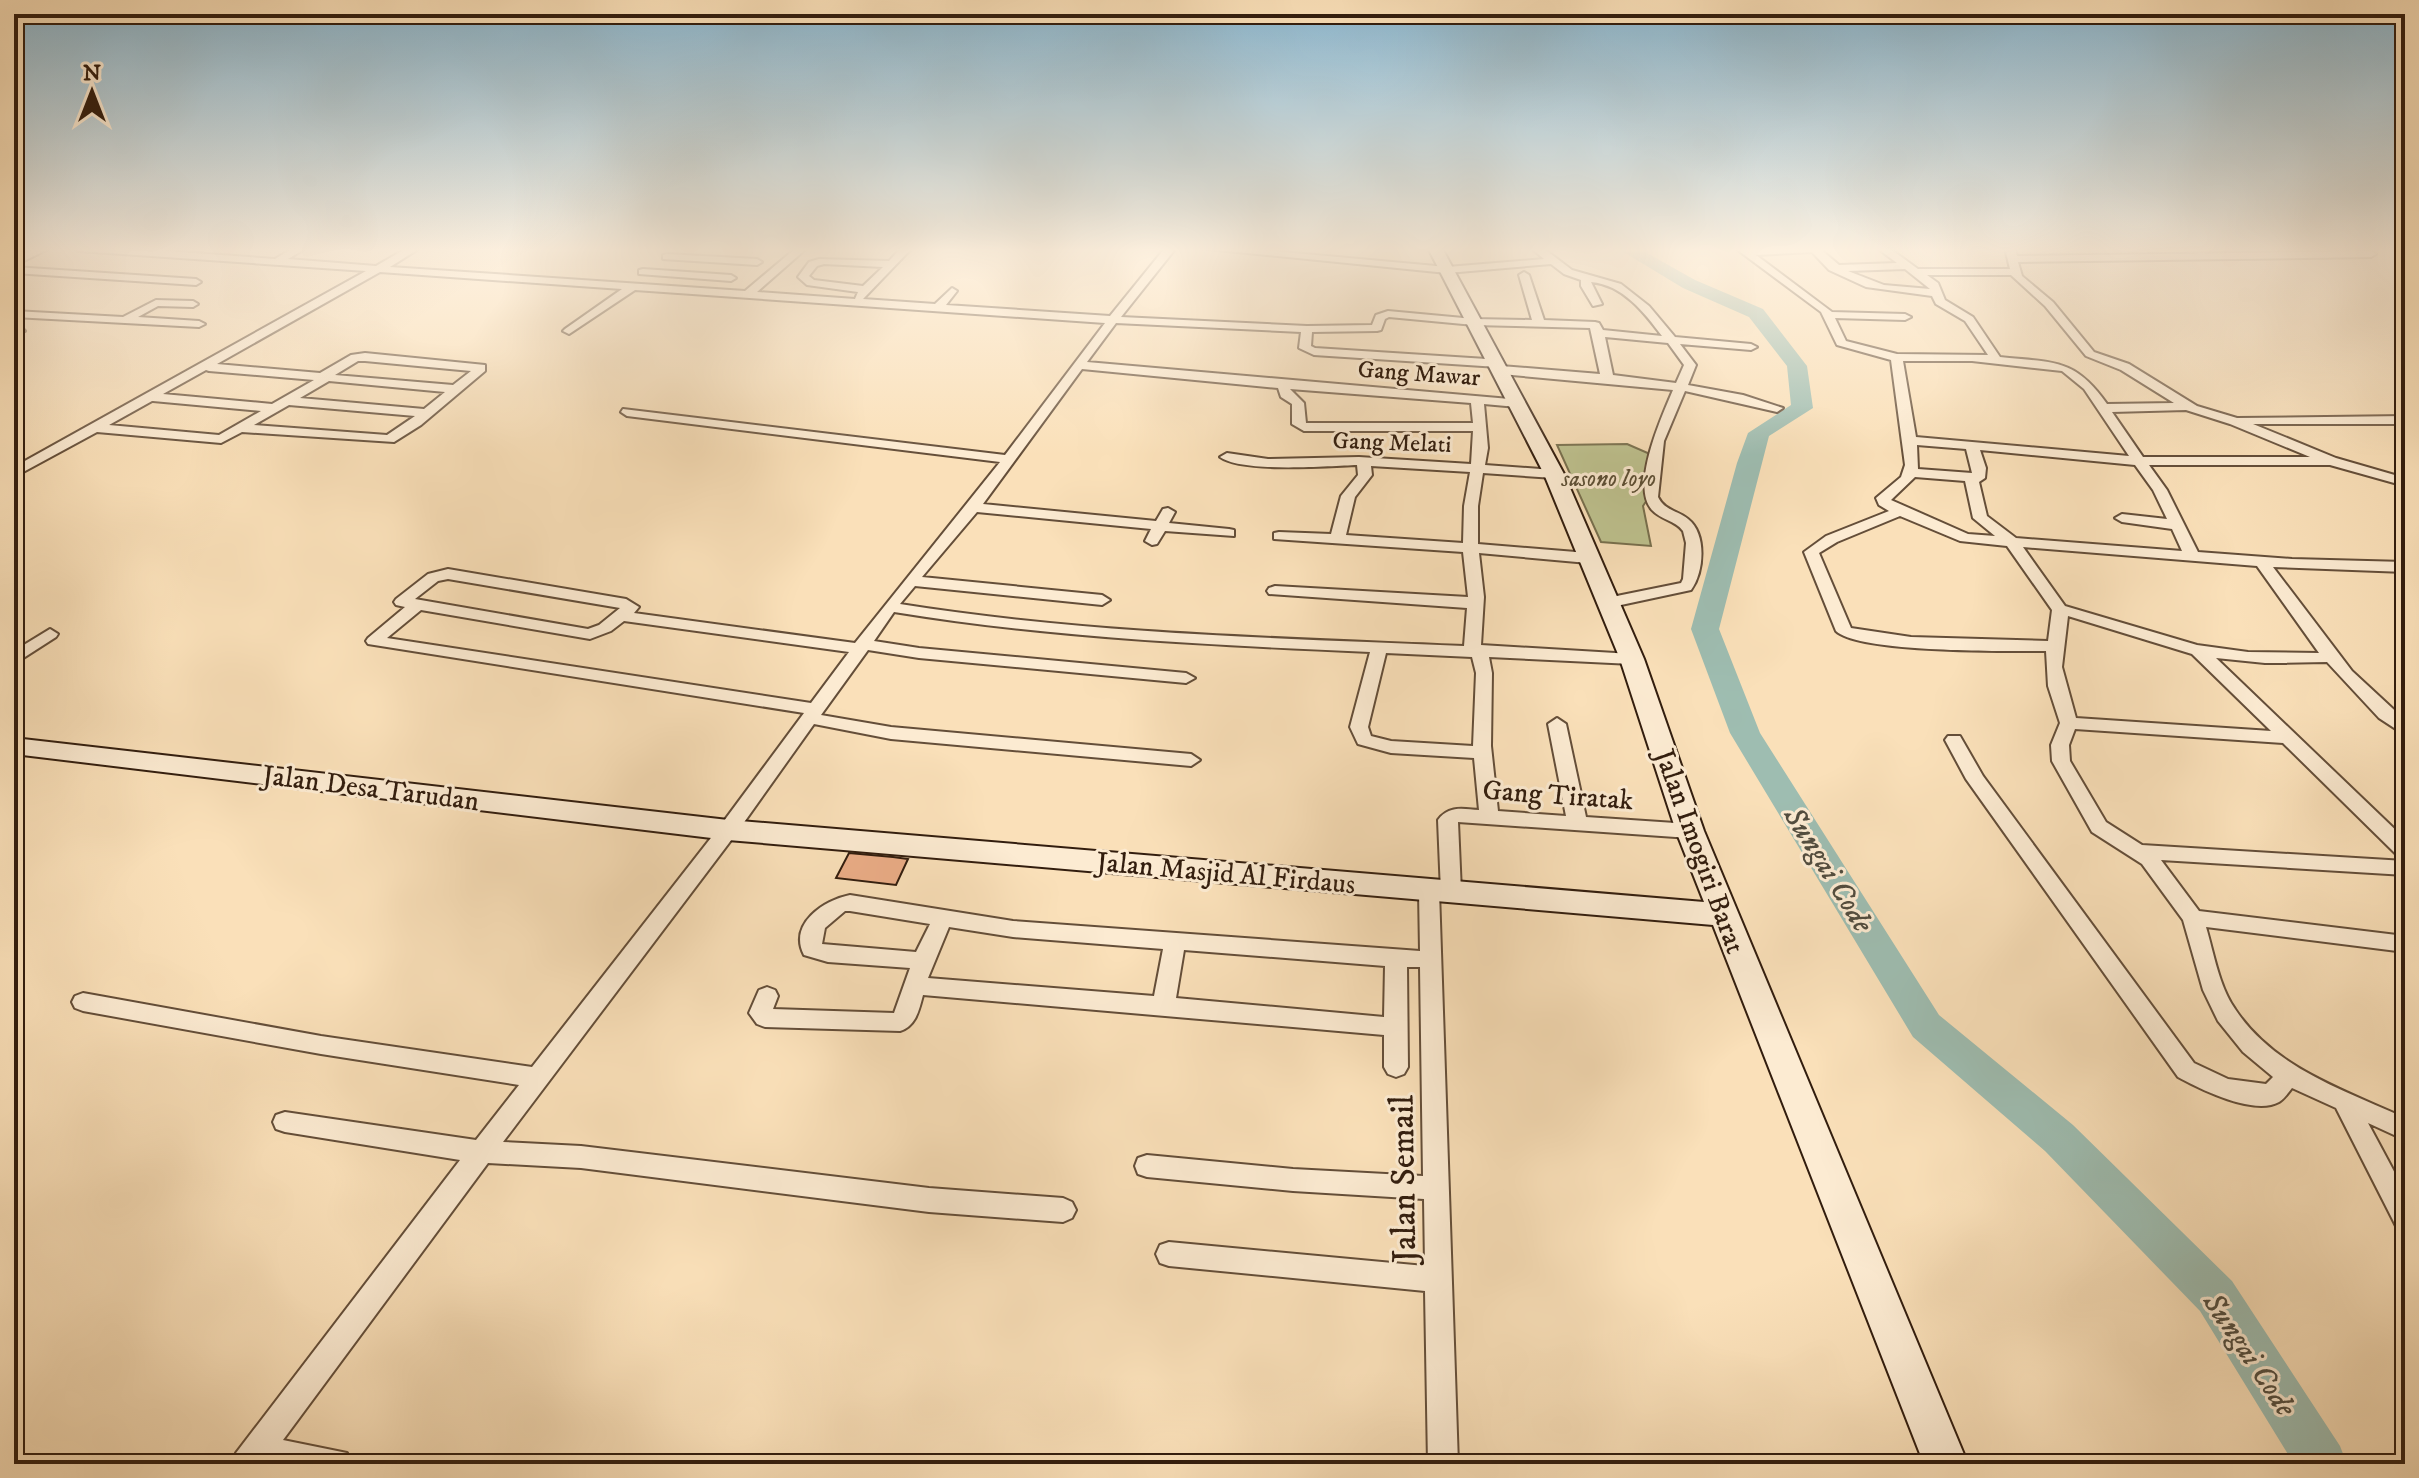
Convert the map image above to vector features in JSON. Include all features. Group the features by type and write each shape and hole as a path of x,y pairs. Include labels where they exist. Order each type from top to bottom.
{"main road":[{"name":"Jalan Imogiri Barat","path":"1471,317 1554,474 1632,659 1690,831 1946,1464"},
{"name":"Jalan Desa Tarudan","path":"14,746 728,830"},
{"name":"Jalan Masjid Al Firdaus","path":"728,830 1723,915"}],"street":[{"path":"69,317 199,324"},
{"path":"125,320 131,317"},
{"path":"14,473 294,317"},
{"path":"569,331 587,317"},
{"path":"1069,317 1307,329 1377,328 1380,317"},
{"path":"252,1457 351,1322 728,830 890,607 973,507 1115,317"},
{"path":"1420,317 1539,323 1751,347"},
{"path":"1537,317 1539,323"},
{"path":"1589,317 1596,329 1607,377"},
{"path":"1607,603 1677,590 1691,581 1695,540 1691,528 1659,508 1651,497 1657,441 1690,365 1649,317"},
{"path":"1832,317 1841,343 1897,358 1931,355 2056,365 2104,359"},
{"path":"1966,317 1996,359"},
{"path":"2059,317 2086,350 2125,367 2187,406 2235,421 2331,461 2405,482"},
{"path":"1307,329 1305,348 1314,351 1681,386 1736,396 1777,408"},
{"path":"95,428 221,439 355,358 481,368 392,438 382,440 241,428"},
{"path":"1897,358 1905,426 1914,462 1911,473 1883,498 1899,511 1956,536 2262,562 2405,567"},
{"name":"Gang Mawar","path":"1079,365 1517,403"},
{"path":"2056,365 2077,376 2103,408 2160,490 2192,555"},
{"path":"209,367 453,389"},
{"path":"1283,385 1285,394 1300,405 1300,425 1479,427"},
{"path":"1408,395 1410,426"},
{"path":"153,397 425,413"},
{"path":"1477,400 1479,468 1471,506 1470,548 1476,650 1484,673 1482,753 1489,815"},
{"path":"2103,408 2187,406"},
{"path":"627,412 1008,459"},
{"path":"2235,421 2405,420"},
{"path":"782,444 805,422"},
{"path":"1910,440 2139,461 2331,461"},
{"path":"1911,473 1971,479 1980,475 1971,444"},
{"name":"Gang Melati","path":"1227,457 1277,463 1364,462 1554,474"},
{"path":"1337,541 1348,496 1365,475 1364,462"},
{"path":"1971,479 1980,518 2010,540 2060,610 2063,625 2055,646 2054,673 2069,723 2060,745 2061,761 2099,827 2154,864 2193,918 2214,990 2226,1015 2251,1045 2289,1076 2345,1103 2393,1118 2405,1129"},
{"path":"973,507 1229,533"},
{"path":"1899,511 1889,518 1842,533 1811,552 1844,631 1857,637 1880,639 2055,646"},
{"path":"1152,541 1168,512"},
{"path":"2135,550 2118,520 2178,525"},
{"path":"1279,536 1588,558"},
{"path":"2262,562 2301,620 2390,718 2405,729"},
{"path":"448,574 630,605 630,610 623,616 599,632 590,634 401,601 433,577 448,574"},
{"path":"911,581 1102,600"},
{"path":"1275,591 1475,604"},
{"path":"416,606 374,641 812,713 891,733 1191,760"},
{"path":"890,607 934,615 1151,637 1632,659"},
{"path":"2060,610 2107,621 2198,650 2306,659 2334,657"},
{"path":"623,616 934,655 1186,678"},
{"path":"14,659 50,634"},
{"path":"1379,649 1359,727 1364,740 1391,747 1482,753"},
{"path":"2198,650 2405,851"},
{"path":"2069,723 2290,738"},
{"path":"1557,724 1577,822"},
{"path":"1954,740 1975,779 2186,1070 2209,1083 2249,1096 2272,1094 2289,1076"},
{"name":"Gang Tiratak","path":"1440,892 1449,818 1454,815 1690,831"},
{"path":"2140,852 2405,868"},
{"name":"Jalan Semail","path":"1440,892 1431,959 1443,1464"},
{"path":"923,961 828,954 812,949 810,943 824,912 837,904 882,905 1013,929 1396,959 1431,959"},
{"path":"767,996 760,1013 765,1018 894,1024 906,1014 923,961 943,918"},
{"path":"2193,918 2405,944"},
{"path":"1163,1006 1175,940"},
{"path":"1396,959 1396,1067"},
{"path":"915,986 1395,1027"},
{"path":"83,1002 307,1043 537,1078"},
{"path":"2345,1103 2405,1218"},
{"path":"285,1122 482,1152 581,1157 929,1200 1063,1210"},
{"path":"1147,1166 1293,1180 1437,1188"},
{"path":"1169,1254 1439,1280"},
{"path":"252,1457 336,1464"}],"green space":[{"name":"sasono loyo","path":"1627,444 1650,454 1652,459 1642,484 1653,491 1643,506 1651,546 1601,542 1557,445"}],"building":[{"path":"849,853 908,859 896,885 836,878"}],"waterway":[{"name":"Sungai Code","path":"1759,317 1797,366 1802,408 1759,433 1748,463 1705,629 1745,733 1926,1026 2059,1138 2216,1296 2322,1464"}]}
